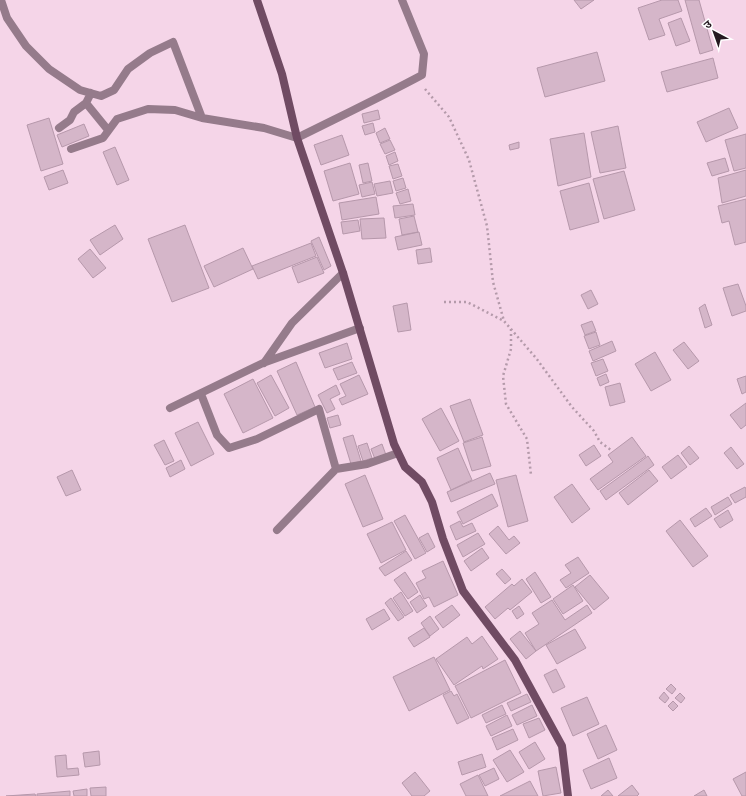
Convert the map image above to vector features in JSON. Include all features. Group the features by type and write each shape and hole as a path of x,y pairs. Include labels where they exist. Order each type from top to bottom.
{"main road":[{"path":"257,0 282,74 297,138 343,273 394,444 405,467 422,482 432,502 443,539 463,590 515,660 562,746 568,796"}],"street":[{"path":"1,0 8,18 26,46 49,69 80,90 101,96 114,90 128,69 150,54 173,42 202,118"},
{"path":"71,149 103,138 117,119 148,109 175,110 202,118 264,128 297,138 422,75 424,54 402,0"},
{"path":"58,128 70,120 74,112 86,103 91,93"},
{"path":"86,103 108,130"},
{"path":"263,363 292,323 343,273"},
{"path":"170,408 263,363 360,328"},
{"path":"200,394 217,436 229,448 257,439 319,409 336,469"},
{"path":"277,530 336,469 367,464 398,453"}],"path":[{"path":"408,83 426,89 449,117 469,160 487,226 493,282 504,321"},
{"path":"444,302 468,302 504,321 536,358 572,407 594,431 600,442 611,450"},
{"path":"511,329 511,349 503,376 506,404 527,439 531,475"}],"building":[{"path":"574,0 594,0 581,9"},
{"path":"662,0 678,0 682,11 659,19 665,35 649,40 638,8"},
{"path":"685,0 699,0 713,50 700,54"},
{"path":"681,18 690,41 676,46 668,23"},
{"path":"597,52 605,81 545,97 537,68"},
{"path":"713,58 718,78 667,92 661,72"},
{"path":"729,108 738,128 706,142 697,122"},
{"path":"378,110 380,119 364,123 362,114"},
{"path":"49,118 63,164 41,171 27,125"},
{"path":"373,123 375,132 365,135 362,126"},
{"path":"84,124 89,136 62,147 57,135"},
{"path":"618,126 626,168 600,173 591,132"},
{"path":"385,128 390,139 380,143 376,133"},
{"path":"584,133 591,177 558,186 550,139"},
{"path":"746,134 746,168 734,171 725,140"},
{"path":"342,135 349,155 321,165 314,145"},
{"path":"390,140 395,150 385,154 380,144"},
{"path":"519,142 519,148 510,150 509,145"},
{"path":"115,147 129,180 117,185 103,152"},
{"path":"395,152 398,161 389,165 386,156"},
{"path":"725,158 729,171 712,176 707,163"},
{"path":"350,163 359,194 333,201 324,171"},
{"path":"368,163 372,181 363,183 359,165"},
{"path":"398,164 402,176 393,179 389,166"},
{"path":"63,170 68,183 49,190 44,177"},
{"path":"746,170 746,196 722,203 718,178"},
{"path":"624,171 635,210 604,219 593,179"},
{"path":"403,178 406,188 396,191 393,181"},
{"path":"390,181 393,193 377,196 374,184"},
{"path":"372,182 375,194 362,197 359,185"},
{"path":"589,183 599,222 570,230 560,191"},
{"path":"408,189 411,201 400,204 396,193"},
{"path":"376,197 379,214 342,220 339,203"},
{"path":"746,199 746,242 735,245 729,221 722,223 718,206"},
{"path":"413,204 415,215 395,218 393,206"},
{"path":"414,216 418,232 402,235 399,219"},
{"path":"384,218 386,238 362,239 360,219"},
{"path":"358,220 360,231 343,234 341,222"},
{"path":"115,225 123,239 100,255 90,240"},
{"path":"185,225 209,288 172,302 148,239"},
{"path":"419,232 422,245 398,250 395,237"},
{"path":"319,237 331,266 324,270 311,241"},
{"path":"311,243 316,256 258,279 252,266"},
{"path":"243,248 253,269 214,287 204,266"},
{"path":"430,248 432,262 418,264 416,250"},
{"path":"90,249 106,268 93,278 78,259"},
{"path":"317,257 324,273 298,283 292,267"},
{"path":"738,284 746,306 746,311 732,316 723,288"},
{"path":"591,290 598,304 588,309 581,295"},
{"path":"407,303 411,330 398,332 393,306"},
{"path":"705,304 712,325 705,328 699,308"},
{"path":"592,321 596,331 585,335 581,325"},
{"path":"596,332 600,345 589,349 584,336"},
{"path":"612,341 616,351 593,361 589,351"},
{"path":"684,342 699,361 688,369 673,350"},
{"path":"347,343 352,359 325,368 319,353"},
{"path":"655,352 671,380 651,391 635,364"},
{"path":"603,359 608,371 596,376 591,363"},
{"path":"296,362 315,407 297,415 277,371"},
{"path":"352,362 357,373 338,380 333,369"},
{"path":"606,374 609,382 600,386 597,378"},
{"path":"271,375 289,408 275,416 257,383"},
{"path":"359,375 368,394 342,405 339,399 346,396 340,384"},
{"path":"746,376 746,392 742,394 737,379"},
{"path":"253,379 273,418 243,433 224,394"},
{"path":"620,383 625,402 610,406 605,387"},
{"path":"336,385 340,394 330,399 335,409 327,413 318,395"},
{"path":"470,399 483,435 464,442 450,406"},
{"path":"746,403 746,425 741,429 730,415"},
{"path":"441,408 459,441 440,451 422,419"},
{"path":"338,415 341,425 330,428 327,418"},
{"path":"198,422 214,454 191,466 175,433"},
{"path":"353,435 361,461 351,464 343,438"},
{"path":"482,437 491,466 472,471 463,443"},
{"path":"632,437 646,456 598,490 590,479 613,462 608,455"},
{"path":"164,440 174,461 165,465 154,445"},
{"path":"367,443 372,458 363,461 358,446"},
{"path":"382,444 386,455 375,459 371,449"},
{"path":"594,445 601,456 586,466 579,455"},
{"path":"689,446 699,458 690,465 681,453"},
{"path":"731,447 744,464 737,469 724,453"},
{"path":"458,448 472,480 451,490 437,458"},
{"path":"678,455 687,467 671,479 662,467"},
{"path":"648,456 654,465 606,500 600,491"},
{"path":"181,460 185,469 170,477 166,468"},
{"path":"72,470 81,490 66,496 57,477"},
{"path":"649,470 658,481 628,505 619,493"},
{"path":"490,473 495,484 451,502 447,492"},
{"path":"365,475 383,519 363,527 345,484"},
{"path":"516,475 528,521 508,527 496,480"},
{"path":"572,484 590,509 572,523 554,497"},
{"path":"745,487 746,497 735,503 730,495"},
{"path":"492,494 498,506 463,524 457,512"},
{"path":"728,497 732,504 715,515 711,507"},
{"path":"706,508 712,516 695,527 690,519"},
{"path":"728,510 733,520 720,528 714,519"},
{"path":"405,515 426,553 415,559 394,521"},
{"path":"680,520 708,556 693,567 666,531"},
{"path":"460,521 463,527 472,523 476,531 456,540 450,526"},
{"path":"392,522 406,550 381,563 367,534"},
{"path":"498,526 509,540 514,536 520,543 506,554 489,534"},
{"path":"428,533 435,547 427,552 419,538"},
{"path":"478,533 485,544 463,557 457,545"},
{"path":"482,548 489,558 471,571 464,561"},
{"path":"406,551 412,560 385,576 379,568"},
{"path":"578,557 589,573 566,588 560,580 571,573 565,565"},
{"path":"443,561 458,595 434,607 429,597 424,599 416,583 426,578 422,571"},
{"path":"502,569 511,579 505,584 496,574"},
{"path":"405,572 418,592 408,599 394,580"},
{"path":"535,572 551,597 541,603 526,579"},
{"path":"590,575 609,598 594,610 575,587"},
{"path":"522,579 532,592 510,610 508,608 495,619 485,607 512,584 514,586"},
{"path":"573,585 583,601 563,614 553,599"},
{"path":"401,592 413,611 405,616 393,598"},
{"path":"420,595 427,606 417,613 410,602"},
{"path":"391,598 404,617 398,621 385,603"},
{"path":"552,600 565,620 587,605 592,613 536,651 525,633 539,624 532,613"},
{"path":"452,605 460,615 443,628 435,617"},
{"path":"519,606 524,614 517,619 512,611"},
{"path":"384,609 390,619 372,630 366,619"},
{"path":"430,616 439,629 430,636 421,623"},
{"path":"424,628 430,637 414,647 408,638"},
{"path":"575,629 586,648 557,664 546,645"},
{"path":"520,631 536,651 526,659 510,639"},
{"path":"482,636 498,659 483,669 482,666 454,685 436,659 467,637 472,644"},
{"path":"434,657 450,690 409,711 393,677"},
{"path":"505,660 521,693 471,718 455,686"},
{"path":"556,669 565,687 553,693 544,675"},
{"path":"671,684 676,689 672,694 666,689"},
{"path":"451,691 454,696 457,694 469,718 457,724 443,695"},
{"path":"664,692 669,698 665,703 659,698"},
{"path":"680,693 685,698 681,703 675,698"},
{"path":"527,694 531,702 511,711 507,703"},
{"path":"587,697 599,724 573,736 561,708"},
{"path":"673,701 678,706 673,711 668,706"},
{"path":"502,705 506,714 486,723 482,715"},
{"path":"532,705 537,716 517,725 512,715"},
{"path":"507,715 512,726 491,736 486,726"},
{"path":"539,718 545,730 529,738 523,724"},
{"path":"606,725 617,750 598,759 587,734"},
{"path":"513,729 518,740 497,750 492,738"},
{"path":"535,742 545,759 529,769 519,752"},
{"path":"510,750 524,772 507,782 493,760"},
{"path":"99,751 100,765 85,767 83,753"},
{"path":"482,754 486,767 462,775 458,762"},
{"path":"66,755 67,769 78,768 79,775 57,777 55,756"},
{"path":"609,758 617,778 591,789 583,770"},
{"path":"556,767 561,793 543,796 538,771"},
{"path":"494,768 499,779 485,786 479,775"},
{"path":"415,772 430,791 424,796 412,796 402,783"},
{"path":"746,772 746,796 742,796 733,779"},
{"path":"478,775 488,796 466,796 460,784"},
{"path":"530,781 538,796 500,796"},
{"path":"632,785 639,794 637,796 618,796"},
{"path":"106,787 106,796 91,796 90,788"},
{"path":"87,789 87,796 74,796 73,791"},
{"path":"608,790 613,796 601,796"},
{"path":"704,790 707,796 694,796"},
{"path":"70,791 70,796 37,796 37,794"},
{"path":"35,794 36,796 6,796"}]}
